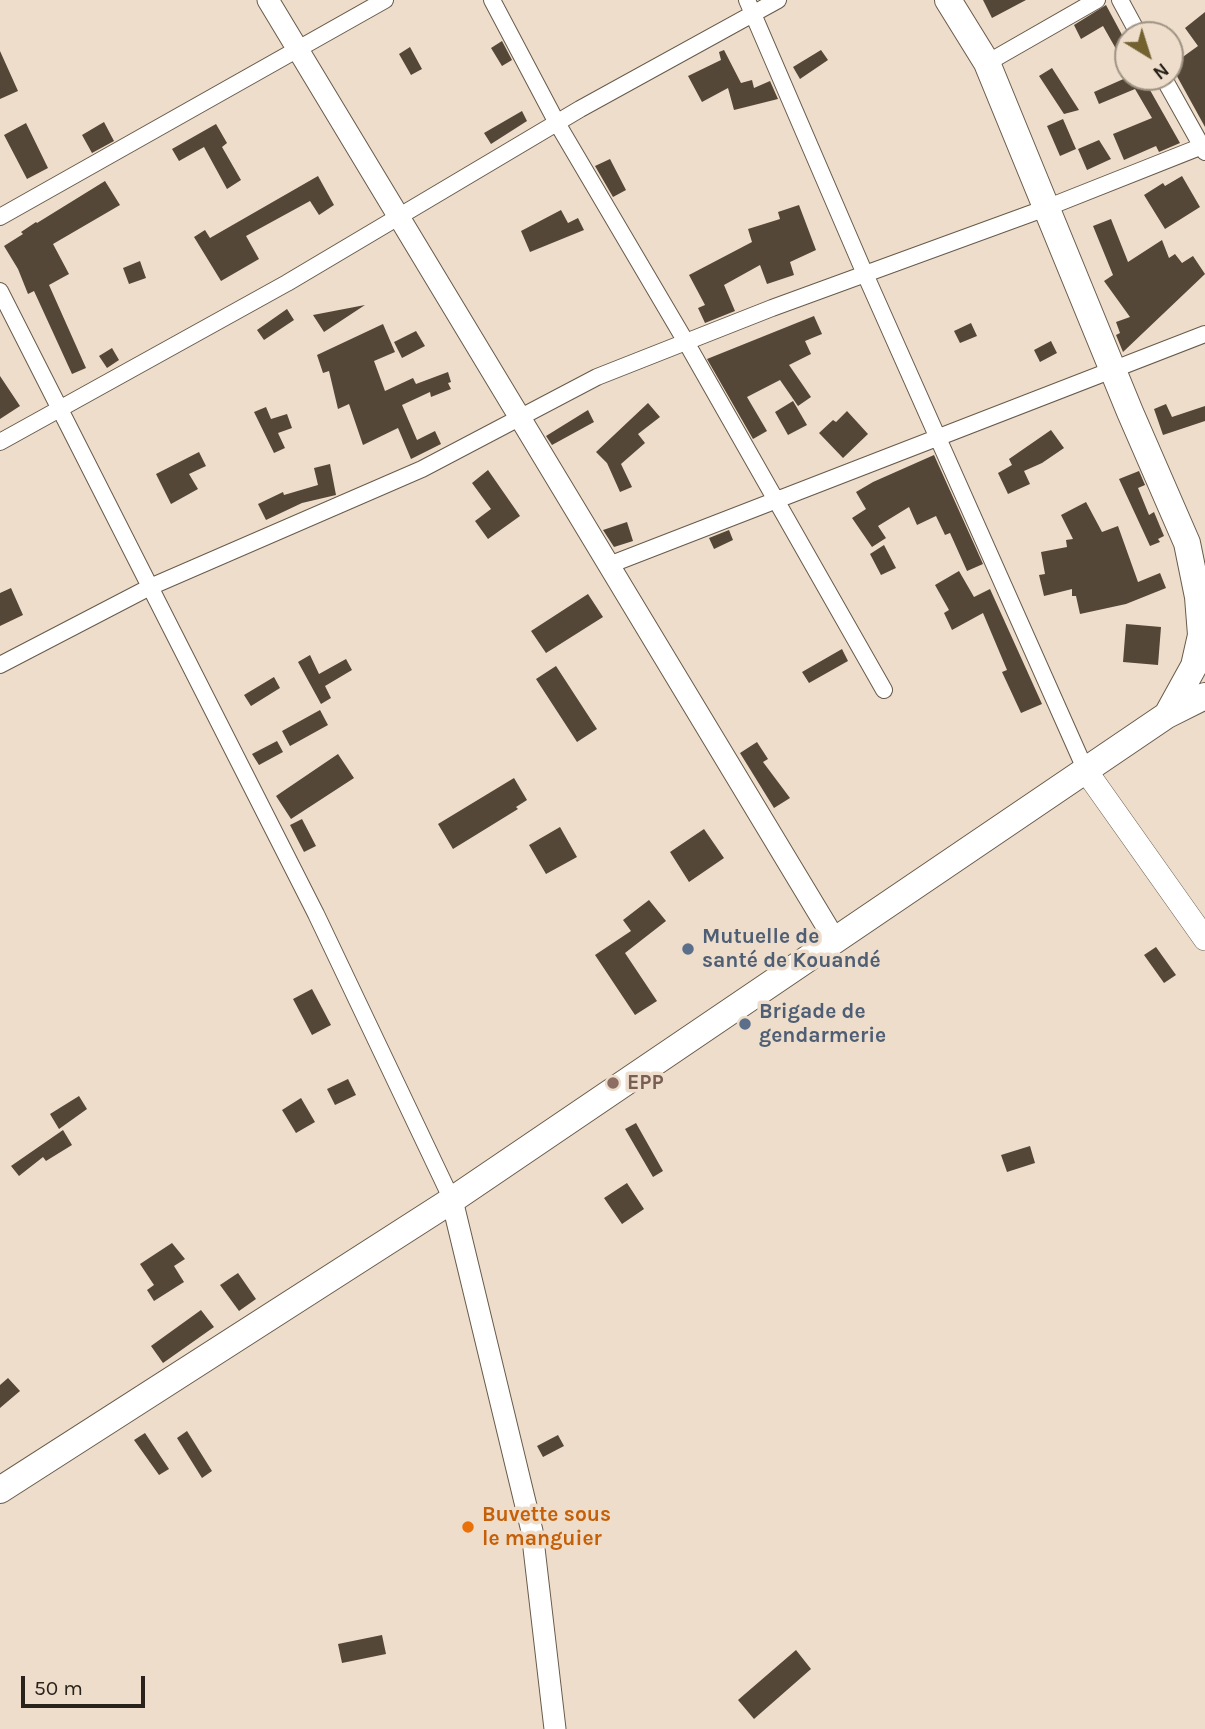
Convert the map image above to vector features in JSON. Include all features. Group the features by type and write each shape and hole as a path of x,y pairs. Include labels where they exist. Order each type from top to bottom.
{"main road":[{"path":"948,0 986,64 1113,371 1188,543 1198,597 1201,635 1194,666 1167,715"},
{"path":"1188,543 1205,563"},
{"path":"0,1490 452,1200 1167,715 1205,696"},
{"path":"1086,771 1205,939"}],"street":[{"path":"268,0 835,940"},
{"path":"0,217 385,0"},
{"path":"492,0 556,123 686,342 884,690"},
{"path":"0,442 287,283 750,7 778,0"},
{"path":"986,64 1097,0"},
{"path":"1120,0 1131,21"},
{"path":"750,7 865,274 1086,771"},
{"path":"0,665 150,587 422,469 597,376 1204,148 1171,91"},
{"path":"0,291 316,914 452,1200 532,1531 555,1729"},
{"path":"609,565 1205,334"}],"building":[{"path":"983,0 1026,0 992,18"},
{"path":"1106,5 1115,21 1114,45 1103,26 1081,39 1074,25"},
{"path":"1205,12 1205,127 1184,89 1184,56 1198,46 1185,28"},
{"path":"502,41 512,60 502,66 491,48"},
{"path":"410,47 422,69 411,75 399,54"},
{"path":"724,50 741,83 752,80 754,88 770,81 778,99 734,110 728,88 702,102 688,76 721,60 719,52"},
{"path":"821,50 828,60 800,79 793,67"},
{"path":"0,51 18,91 0,99"},
{"path":"1052,68 1079,110 1064,114 1039,76"},
{"path":"1114,83 1114,91 1130,91 1099,104 1094,92"},
{"path":"1136,91 1151,91 1180,143 1159,152 1156,146 1124,160 1113,134 1152,118"},
{"path":"522,111 527,121 491,144 484,133"},
{"path":"1063,119 1076,149 1060,156 1047,126"},
{"path":"104,122 114,141 92,153 82,135"},
{"path":"26,123 48,168 27,179 4,135"},
{"path":"216,124 227,143 222,147 241,180 227,189 204,147 179,161 172,149"},
{"path":"1099,140 1111,159 1087,170 1078,149"},
{"path":"610,159 626,190 613,197 595,166"},
{"path":"318,176 334,205 319,215 310,201 246,236 259,259 221,281 194,237 205,230 210,238"},
{"path":"1182,176 1200,207 1165,229 1144,195 1163,183 1165,186"},
{"path":"105,181 120,205 53,244 69,274 49,285 86,368 72,374 34,291 28,294 18,269 4,246 36,222"},
{"path":"799,205 816,250 790,262 794,275 767,284 760,265 724,285 735,311 705,323 698,308 705,305 689,275 752,242 748,229 780,219 778,212"},
{"path":"561,210 568,223 578,218 584,230 530,252 521,231"},
{"path":"1111,219 1128,262 1162,240 1169,258 1175,254 1182,263 1193,256 1205,274 1123,352 1116,335 1120,333 1116,322 1130,317 1104,281 1113,275 1093,226"},
{"path":"140,261 146,278 129,284 123,268"},
{"path":"365,305 324,332 313,315"},
{"path":"287,309 294,320 264,340 257,330"},
{"path":"814,316 822,334 805,341 811,354 789,365 811,397 798,406 780,380 747,397 767,431 753,439 707,359"},
{"path":"971,323 977,336 960,343 954,331"},
{"path":"383,324 395,352 374,361 385,391 413,378 416,384 448,372 451,382 448,383 451,389 431,397 430,392 402,405 417,440 435,431 441,444 411,459 398,428 363,445 349,404 338,409 329,371 323,373 317,355"},
{"path":"416,331 425,346 402,358 394,342"},
{"path":"1051,341 1057,353 1040,362 1034,350"},
{"path":"112,348 119,360 107,368 99,356"},
{"path":"0,376 20,406 0,419"},
{"path":"793,401 807,425 788,435 775,412"},
{"path":"648,403 660,417 638,434 645,443 621,464 632,487 620,492 607,463 596,452"},
{"path":"1166,404 1172,417 1205,406 1205,421 1163,435 1154,409"},
{"path":"266,407 271,419 287,414 292,428 278,433 285,448 274,453 254,412"},
{"path":"588,410 594,422 552,445 546,436"},
{"path":"847,411 868,434 843,458 819,433"},
{"path":"1051,430 1064,448 1024,471 1030,484 1008,494 998,473 1012,465 1009,459"},
{"path":"199,452 206,466 189,474 198,489 171,504 156,474"},
{"path":"934,455 983,564 967,571 950,533 945,535 936,516 917,525 909,507 878,526 886,538 872,547 852,518 866,509 856,492"},
{"path":"330,464 336,495 302,503 266,520 258,504 283,492 284,495 318,485 314,468"},
{"path":"488,470 520,516 488,539 475,521 491,509 472,483"},
{"path":"1139,471 1145,485 1138,488 1149,515 1154,512 1164,536 1158,539 1160,542 1150,546 1119,479"},
{"path":"1086,502 1102,532 1118,526 1138,582 1160,573 1166,588 1126,604 1080,614 1076,596 1072,596 1072,589 1044,596 1039,575 1045,574 1041,552 1067,547 1066,540 1073,539 1061,515"},
{"path":"627,522 633,541 614,547 603,530"},
{"path":"729,530 733,540 714,549 709,538"},
{"path":"884,545 896,568 881,575 870,554"},
{"path":"959,571 974,597 990,589 1042,704 1021,713 1002,672 1007,670 983,613 952,630 944,613 949,610 935,585"},
{"path":"11,588 23,615 0,626 0,593"},
{"path":"588,594 603,617 546,653 531,631"},
{"path":"1126,624 1161,627 1158,665 1123,662"},
{"path":"842,649 848,661 809,683 802,672"},
{"path":"310,655 319,674 346,659 352,670 325,686 331,698 321,704 298,662"},
{"path":"556,666 597,729 577,742 536,679"},
{"path":"274,677 280,688 251,706 244,695"},
{"path":"320,710 328,725 290,746 282,731"},
{"path":"277,741 283,752 259,765 252,754"},
{"path":"757,742 768,759 763,762 790,798 774,808 740,753"},
{"path":"338,754 354,778 291,819 276,796"},
{"path":"514,778 527,800 516,807 518,809 453,849 438,824"},
{"path":"302,819 316,846 304,852 290,825"},
{"path":"560,827 577,857 546,874 529,845"},
{"path":"704,829 724,858 689,882 670,852"},
{"path":"649,900 666,921 625,953 657,1001 635,1015 595,955 631,931 623,920"},
{"path":"1156,947 1176,975 1164,983 1144,955"},
{"path":"312,989 331,1025 312,1035 293,999"},
{"path":"348,1079 356,1095 335,1105 327,1089"},
{"path":"79,1096 87,1109 59,1129 50,1114"},
{"path":"301,1098 315,1122 296,1133 282,1110"},
{"path":"636,1123 663,1171 653,1177 625,1129"},
{"path":"63,1130 72,1145 46,1161 43,1157 19,1176 11,1166"},
{"path":"1030,1146 1035,1163 1007,1172 1001,1155"},
{"path":"627,1183 644,1209 622,1224 604,1198"},
{"path":"172,1243 185,1259 174,1266 184,1282 154,1301 147,1290 154,1285 140,1264"},
{"path":"238,1273 256,1299 239,1311 220,1285"},
{"path":"201,1310 214,1327 163,1363 151,1346"},
{"path":"8,1378 20,1391 0,1408 0,1385"},
{"path":"187,1431 212,1471 202,1478 177,1438"},
{"path":"145,1433 169,1469 159,1475 134,1440"},
{"path":"558,1435 564,1446 543,1457 537,1446"},
{"path":"382,1635 386,1654 342,1663 338,1644"},
{"path":"796,1650 811,1669 754,1719 738,1700"}],"place":[{"name":"Mutuelle de santé de Kouandé","path":"688,949"},
{"name":"Brigade de gendarmerie","path":"745,1024"},
{"name":"EPP","path":"613,1083"},
{"name":"Buvette sous le manguier","path":"468,1527"}]}
